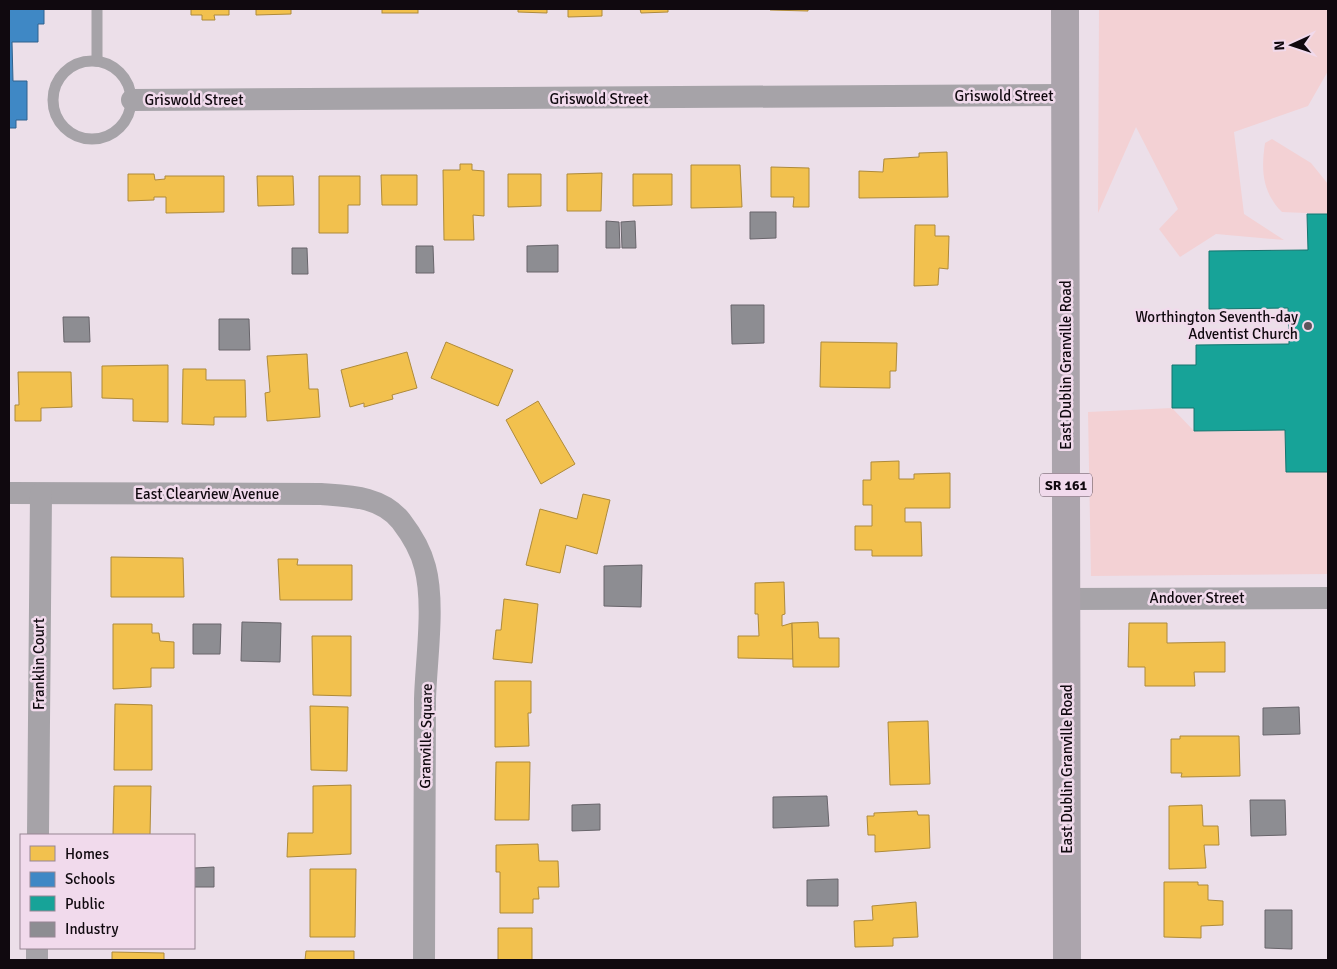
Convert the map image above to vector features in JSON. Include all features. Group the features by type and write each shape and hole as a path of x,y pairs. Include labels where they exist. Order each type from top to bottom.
{"main road":[{"name":"East Dublin Granville Road","path":"1065,9 1067,960"}],"street":[{"name":"Griswold Street","path":"132,100 1066,95"},
{"name":"East Clearview Avenue","path":"9,493 321,494 363,497 382,506 400,519"},
{"name":"Franklin Court","path":"38,834 41,494"},
{"name":"Granville Square","path":"400,519 414,541 426,568 429,603 425,709 424,960"},
{"name":"Andover Street","path":"1066,599 1328,598"}],"lane":[{"path":"97,9 97,61"},
{"path":"97,61 113,67 123,76 130,87 132,100 130,112 123,124 114,133 102,138 89,140 76,136 66,129 58,119 53,107 53,94 58,82 66,71 76,64 97,61"}],"shaded area":[{"path":"1099,9 1328,9 1328,71 1308,106 1234,132 1244,214 1284,240 1216,234 1180,257 1159,229 1178,209 1136,127 1098,213"},
{"path":"1272,139 1311,163 1328,184 1328,214 1282,212 1275,204 1270,197 1263,171 1265,143"},
{"path":"1172,408 1194,431 1285,430 1286,472 1328,472 1328,574 1091,576 1088,412"}],"building: Homes":[{"path":"191,9 229,9 229,15 214,15 215,20 202,20 202,15 191,15"},
{"path":"256,9 291,9 291,14 256,15"},
{"path":"382,9 418,9 418,13 382,13"},
{"path":"518,9 547,9 547,13 518,12"},
{"path":"568,9 602,9 602,16 568,17"},
{"path":"640,9 668,9 668,12 641,13"},
{"path":"808,9 808,11 770,10"},
{"path":"947,152 948,197 859,198 859,171 883,172 884,159 919,157 919,153"},
{"path":"460,164 472,164 472,170 484,171 484,216 473,215 474,240 444,240 443,170 460,170"},
{"path":"691,165 740,165 742,207 691,208"},
{"path":"771,167 809,168 809,207 793,207 794,197 771,197"},
{"path":"602,173 601,211 567,211 567,174"},
{"path":"128,174 154,174 155,180 165,179 165,176 224,176 224,212 166,213 166,197 154,197 154,200 128,201"},
{"path":"508,174 541,174 541,206 508,207"},
{"path":"633,174 672,174 672,205 633,206"},
{"path":"381,175 417,175 417,205 382,205"},
{"path":"257,176 293,176 294,205 258,206"},
{"path":"319,176 360,176 360,205 348,205 348,233 319,233"},
{"path":"915,225 935,225 935,236 949,236 948,269 939,268 938,285 914,286"},
{"path":"446,342 513,370 498,406 431,378"},
{"path":"821,342 897,343 896,371 890,371 890,388 820,387"},
{"path":"407,352 417,388 392,395 393,399 364,407 364,403 350,407 341,370"},
{"path":"307,354 309,389 318,389 320,417 267,421 265,393 270,392 267,356"},
{"path":"168,365 168,422 133,421 133,399 102,398 102,366"},
{"path":"183,369 206,369 206,380 245,380 246,417 214,417 214,425 182,424"},
{"path":"18,372 71,372 72,407 41,408 41,421 15,421 15,405 19,405"},
{"path":"538,401 575,464 541,484 506,420"},
{"path":"899,461 899,479 914,479 914,474 950,473 950,508 905,508 905,522 921,522 922,556 872,556 872,550 855,550 855,526 872,526 872,505 863,505 863,480 871,480 871,462"},
{"path":"583,494 610,500 597,554 566,545 560,573 526,565 540,509 577,519"},
{"path":"111,557 183,558 184,597 111,597"},
{"path":"278,559 298,559 297,565 352,565 352,600 280,600"},
{"path":"784,582 785,614 782,615 782,626 792,623 793,659 738,658 738,636 759,636 758,614 755,614 755,583"},
{"path":"504,599 538,604 532,663 493,659 496,630 501,630"},
{"path":"818,622 819,638 839,638 839,667 793,667 792,623"},
{"path":"1129,623 1167,623 1167,643 1225,642 1225,672 1194,672 1195,686 1145,686 1145,667 1128,667"},
{"path":"113,624 152,624 152,633 159,633 160,641 174,642 174,668 151,668 151,687 113,689"},
{"path":"312,636 351,636 351,696 313,695"},
{"path":"495,681 531,681 531,713 528,713 529,746 495,747"},
{"path":"115,704 152,705 152,770 114,770"},
{"path":"310,706 348,707 347,771 311,770"},
{"path":"928,721 930,784 890,785 888,722"},
{"path":"1180,736 1239,736 1240,776 1181,777 1182,773 1171,773 1171,739 1180,739"},
{"path":"496,762 530,762 529,820 495,820"},
{"path":"351,785 351,854 287,857 288,833 313,833 313,786"},
{"path":"114,786 151,786 150,834 113,834"},
{"path":"1202,805 1203,826 1218,826 1219,845 1204,845 1206,868 1169,869 1169,806"},
{"path":"917,811 918,815 929,815 930,848 875,852 875,835 868,835 867,816 874,816 874,813"},
{"path":"538,844 539,861 558,861 559,887 538,887 539,899 533,899 533,913 500,913 500,872 496,872 496,845"},
{"path":"310,869 356,869 355,937 310,937"},
{"path":"1164,882 1198,882 1198,885 1208,885 1208,900 1223,901 1223,925 1201,926 1201,938 1164,937"},
{"path":"916,902 918,937 893,938 893,946 855,947 854,921 873,920 872,906"},
{"path":"498,928 532,928 532,960 498,960"},
{"path":"306,951 354,951 354,960 305,960"},
{"path":"112,952 164,953 164,960 112,960"}],"building: Schools":[{"path":"9,9 44,9 44,24 38,24 38,42 12,42 13,81 27,81 27,120 16,120 16,128 9,128"}],"building: Public":[{"name":"Worthington Seventh-day Adventist Church","path":"1307,214 1328,214 1328,472 1286,472 1285,430 1194,431 1194,408 1172,408 1172,365 1196,365 1196,345 1289,344 1288,308 1209,309 1209,251 1308,250"}],"building: Industry":[{"path":"750,212 776,212 776,238 750,239"},
{"path":"606,221 619,222 620,248 606,248"},
{"path":"635,221 636,248 622,248 621,222"},
{"path":"558,245 558,272 527,272 527,246"},
{"path":"416,246 433,246 434,273 416,273"},
{"path":"292,248 307,248 308,274 292,274"},
{"path":"731,305 764,305 764,343 732,344"},
{"path":"63,317 89,317 90,342 64,342"},
{"path":"219,319 249,319 250,350 219,350"},
{"path":"642,565 641,607 604,606 604,566"},
{"path":"242,622 281,623 280,662 241,661"},
{"path":"193,624 221,624 220,654 193,654"},
{"path":"1299,707 1300,734 1263,735 1263,708"},
{"path":"827,796 829,826 773,828 773,797"},
{"path":"1250,800 1285,800 1286,835 1251,836"},
{"path":"600,804 600,830 572,831 572,805"},
{"path":"214,867 214,887 195,887 195,868"},
{"path":"838,879 838,906 807,906 807,880"},
{"path":"1265,910 1292,910 1292,949 1265,948"}],"place":[{"name":"Worthington Seventh-day Adventist Church","path":"1308,326"}]}
